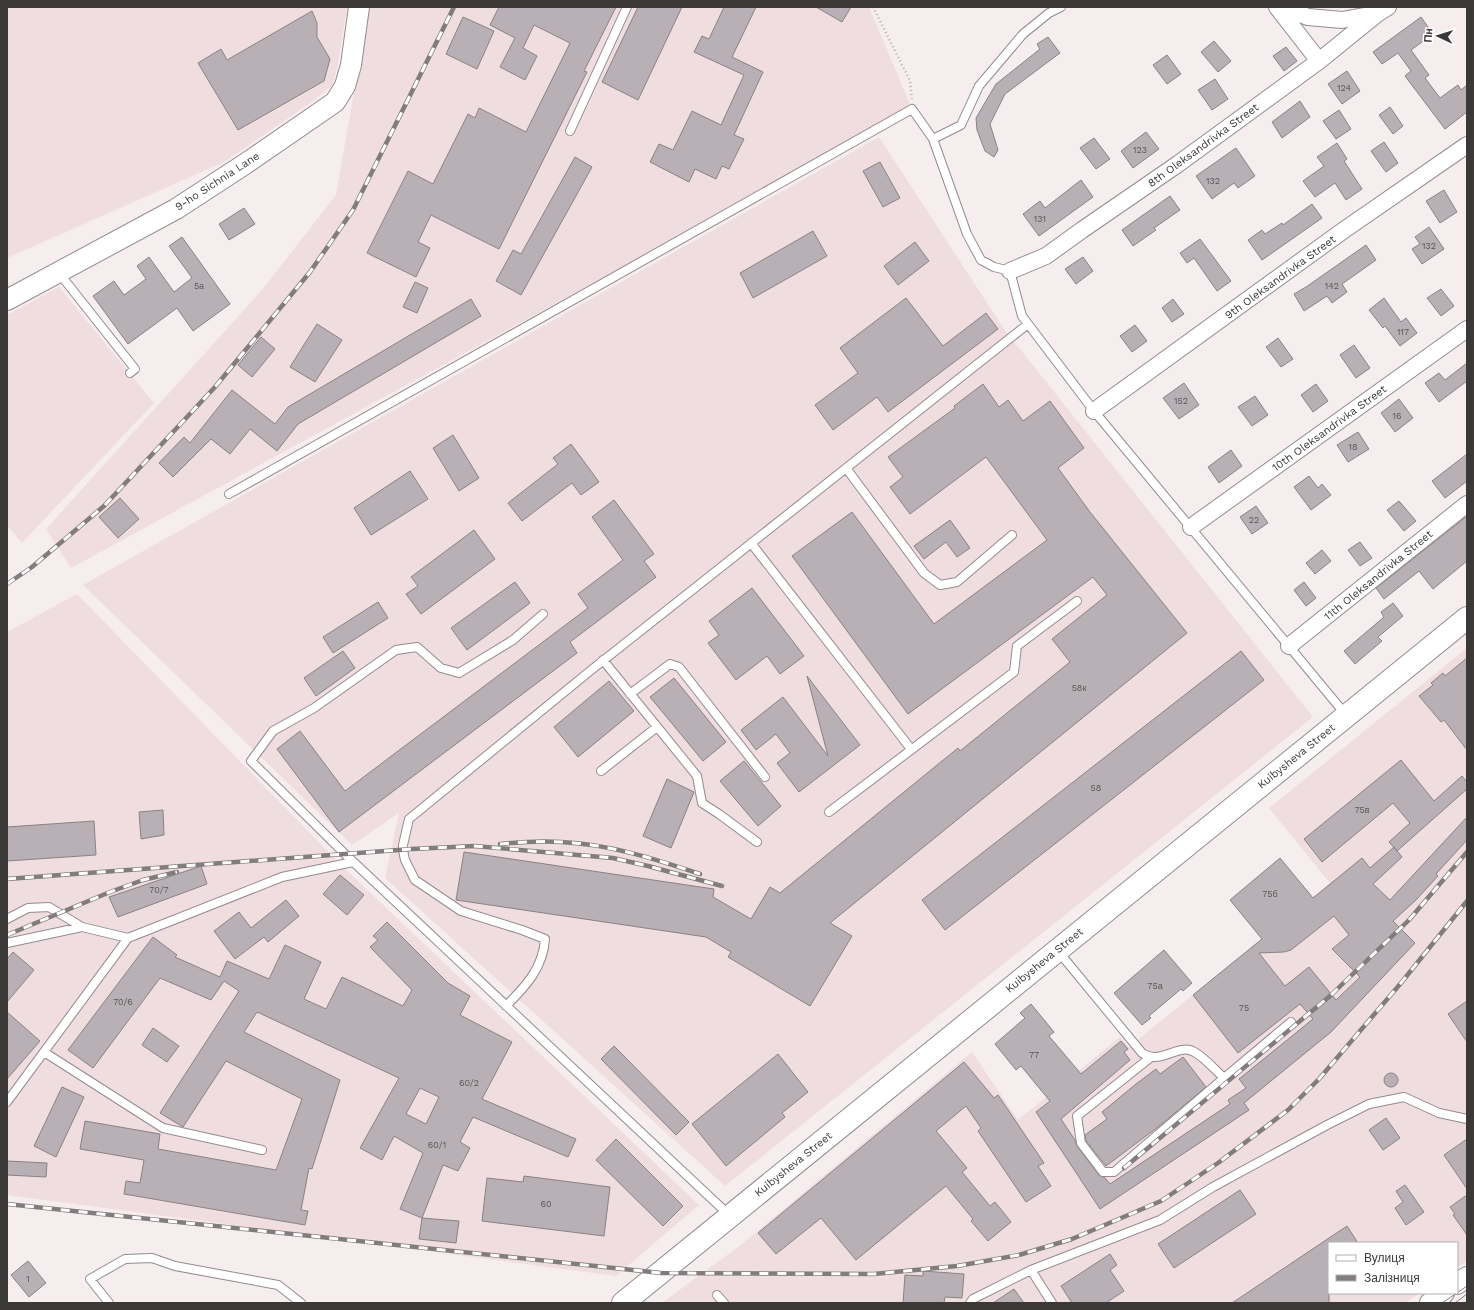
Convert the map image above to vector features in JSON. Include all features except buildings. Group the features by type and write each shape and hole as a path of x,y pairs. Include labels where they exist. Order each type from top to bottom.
{"main road":[{"name":"Kuibysheva Street","path":"623,1303 1467,618"}],"street":[{"name":"9-ho Sichnia Lane","path":"7,300 176,209 335,102 345,86 351,66 359,7"},
{"path":"1277,7 1319,61"},
{"path":"1282,7 1308,17 1342,20 1382,10"},
{"name":"8th Oleksandrivka Street","path":"1010,271 1046,256 1178,164 1319,61 1382,10"},
{"name":"9th Oleksandrivka Street","path":"1094,411 1344,230 1467,145"},
{"name":"10th Oleksandrivka Street","path":"1191,527 1467,329"},
{"name":"11th Oleksandrivka Street","path":"1289,646 1467,504"},
{"path":"1458,1283 1467,1277"},
{"path":"1430,1303 1443,1294"}],"lane":[{"path":"570,131 627,7"},
{"path":"932,139 961,125 979,86 1023,34 1050,12 1061,7"},
{"path":"229,494 912,109 932,139 967,234 981,260 994,267 1010,271 1022,316 1028,324 1094,411 1346,715"},
{"path":"59,273 135,369 130,373"},
{"path":"506,1006 527,984 544,953 545,939 522,930 461,911 416,880 405,860 403,850 409,819 603,660 1028,324"},
{"path":"846,468 924,573 940,585 957,582 1012,535"},
{"path":"751,543 911,749"},
{"path":"829,812 1014,672 1017,646 1077,601"},
{"path":"543,614 513,640 459,673 441,668 417,647 396,650 314,708 273,731 251,761 353,862 730,1215"},
{"path":"603,660 697,776 702,803 756,842"},
{"path":"630,694 670,664 679,667 765,777"},
{"path":"601,771 657,727"},
{"path":"7,1102 128,938 282,877 353,862"},
{"path":"7,919 28,908 49,907 82,927 128,938"},
{"path":"7,943 82,927"},
{"path":"1057,950 1142,1053 1151,1058"},
{"path":"1224,1078 1195,1052 1185,1049 1177,1050 1168,1055 1151,1058 1077,1116 1081,1143 1103,1172 1114,1172 1291,1022"},
{"path":"44,1052 163,1128 262,1150"},
{"path":"970,1303 973,1299 1031,1270 1160,1220 1213,1188 1327,1125 1369,1104 1404,1097 1439,1113 1467,1119"},
{"path":"109,1303 90,1278 124,1259 152,1258 175,1266 278,1285 301,1303"},
{"path":"1031,1270 1052,1303"},
{"path":"717,1296 724,1303"}],"path":[{"path":"873,7 910,81 912,109"}],"shaded area":[{"path":"7,7 347,7 333,85 309,104 224,162 7,258"},
{"path":"369,7 869,7 912,109 71,568 46,529 262,290 336,195"},
{"path":"879,137 1004,329 1313,717 725,1186 385,878 399,813 352,845 83,585"},
{"path":"59,287 154,403 22,543 7,525 7,315"},
{"path":"77,594 339,863 699,1205 616,1276 7,1195 7,632"},
{"path":"1467,648 1467,1261 1458,1267 1458,1242 1328,1242 1328,1294 1418,1294 1405,1303 662,1303 742,1244 972,1052 1018,1120 1120,1037 1129,1047 1330,883 1269,808"}],"tram line":[{"path":"1458,1292 1467,1286"},
{"path":"1442,1303 1456,1294"},
{"path":"1455,1303 1467,1294"}],"railway":[{"path":"7,584 32,567 104,506 215,387 310,272 353,210 454,7"},
{"path":"500,844 530,842 579,843 632,853 700,874"},
{"path":"7,879 412,849 474,846 613,858 722,886"},
{"path":"1124,1168 1330,996 1409,920 1467,852"},
{"path":"7,935 110,892 143,880 177,872"},
{"path":"7,1204 661,1273 874,1274 957,1266 1019,1255 1072,1239 1161,1201 1218,1163 1288,1110 1319,1079 1401,983 1467,901"}]}
